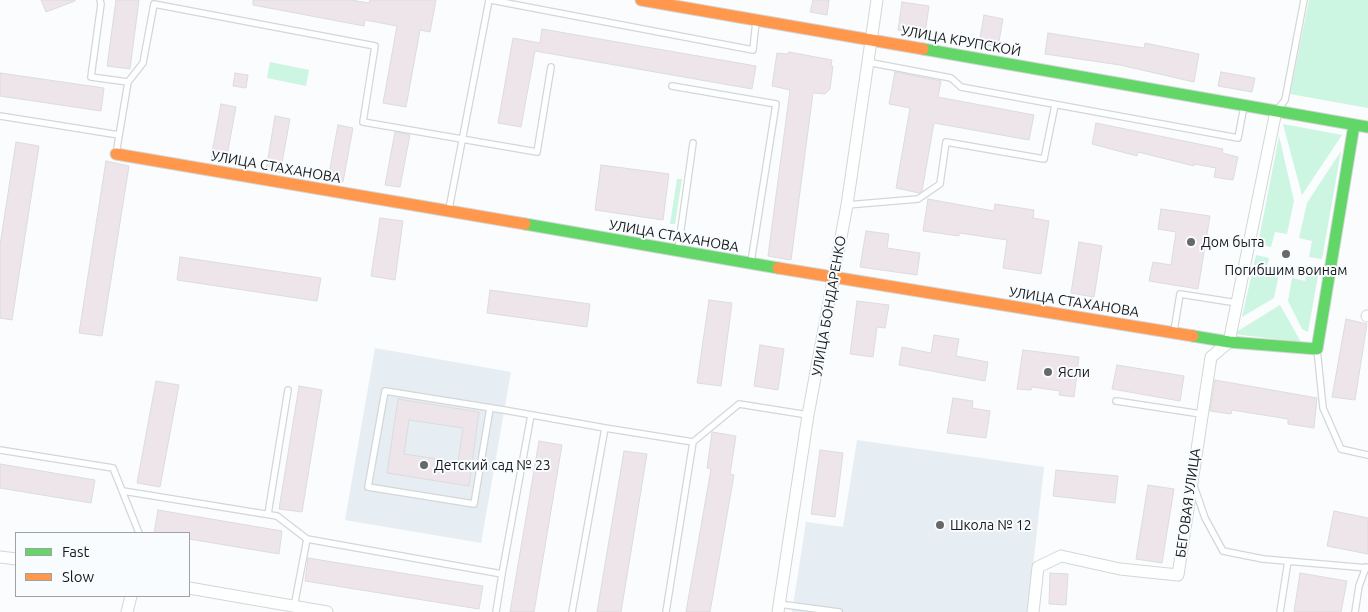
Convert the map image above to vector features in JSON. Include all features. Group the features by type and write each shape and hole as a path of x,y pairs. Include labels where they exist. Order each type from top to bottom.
{"street":[{"name":"УЛИЦА КРУПСКОЙ","path":"641,0 1368,127"},
{"name":"УЛИЦА БОНДАРЕНКО","path":"779,608 808,415 847,205 877,0"},
{"path":"1229,342 1276,111"},
{"path":"1317,349 1354,125"},
{"name":"УЛИЦА СТАХАНОВА","path":"116,154 834,279 1229,342 1317,349"},
{"name":"БЕГОВАЯ УЛИЦА","path":"1033,612 1038,567 1061,556 1120,569 1178,576 1191,477 1211,356 1229,342"},
{"path":"0,557 15,560"},
{"path":"190,588 310,611 326,612"},
{"path":"127,612 131,597"}],"lane":[{"path":"100,0 102,4 92,77 128,82"},
{"path":"449,212 490,0 753,50 756,21"},
{"path":"1276,111 1285,100 1304,0"},
{"path":"116,154 128,82 143,63 153,2 375,46 363,122 537,152 551,67"},
{"path":"867,62 951,78 961,87 1238,138 1244,106"},
{"path":"672,86 776,104 750,264"},
{"path":"847,205 918,199 940,184 946,142 1044,159 1055,105"},
{"path":"0,116 119,135"},
{"path":"678,252 693,143"},
{"path":"1174,334 1180,294 1237,303"},
{"path":"1317,349 1323,408 1341,449 1368,455"},
{"path":"268,514 288,390"},
{"path":"490,408 474,504 368,487 385,391 530,414 693,442"},
{"path":"1116,401 1201,414"},
{"path":"666,612 693,442 739,404 808,415"},
{"path":"496,612 530,414"},
{"path":"572,612 605,428"},
{"path":"0,450 113,468 139,532"},
{"path":"1191,477 1205,518 1223,551 1263,560 1367,568 1359,586 1355,612"},
{"path":"122,491 268,514 277,516 307,539 502,574"},
{"path":"294,607 307,539"},
{"path":"1280,612 1288,561"},
{"path":"779,608 839,612"}],"shaded area":[{"name":"Детский сад № 23","path":"375,348 511,372 481,543 345,520"},
{"name":"Школа № 12","path":"857,440 1044,467 1028,612 792,612 806,522 843,527"}],"green space":[{"path":"1309,0 1368,0 1368,108 1290,94"},
{"path":"270,62 309,70 306,86 267,78"},
{"path":"1283,124 1342,135 1302,195"},
{"path":"1279,136 1294,201 1287,234 1275,232 1271,247 1258,244"},
{"path":"1341,151 1322,259 1309,257 1312,241 1299,238 1307,203"},
{"path":"677,179 682,179 675,224 670,224"},
{"path":"1256,255 1269,258 1266,270 1279,274 1274,298 1242,317"},
{"path":"1308,267 1319,270 1308,332 1302,329 1288,301 1292,278 1305,281"},
{"path":"1280,305 1301,342 1233,334"}],"building":[{"path":"41,0 75,0 75,1 46,12"},
{"path":"116,0 139,0 130,69 107,66"},
{"path":"253,0 351,0 369,3 370,0 436,0 430,32 420,30 406,107 383,103 397,26 365,20 364,26 253,5"},
{"path":"813,0 829,0 827,15 810,12"},
{"path":"902,2 929,6 925,34 898,30"},
{"path":"984,15 1003,19 998,47 979,43"},
{"path":"542,29 756,66 752,89 535,51 521,127 498,123 513,38 540,43"},
{"path":"1048,33 1144,48 1145,43 1199,54 1194,82 1120,65 1045,54"},
{"path":"789,52 832,60 831,66 833,66 830,89 825,94 813,93 791,260 768,256 790,90 772,86 777,53 788,54"},
{"path":"895,72 941,81 938,97 1034,115 1029,140 934,123 922,191 919,193 896,188 910,108 889,104"},
{"path":"1221,72 1255,78 1252,92 1218,86"},
{"path":"0,73 104,88 101,111 0,96"},
{"path":"235,73 248,75 246,88 233,86"},
{"path":"221,104 236,107 226,161 211,158"},
{"path":"275,116 290,119 280,173 266,170"},
{"path":"1096,123 1223,149 1222,153 1238,157 1233,180 1214,177 1216,168 1194,164 1194,166 1138,152 1137,156 1092,144"},
{"path":"338,125 353,128 343,182 328,179"},
{"path":"395,132 410,135 400,187 385,185"},
{"path":"16,142 39,146 12,320 0,318 0,245"},
{"path":"106,161 129,166 102,336 79,333"},
{"path":"601,165 669,174 663,220 595,210"},
{"path":"928,199 994,211 995,204 1034,210 1033,218 1049,221 1041,274 1003,268 1007,240 959,233 959,236 923,231"},
{"name":"Дом быта","path":"1161,209 1210,216 1198,289 1149,281 1153,262 1171,265 1176,232 1158,229"},
{"path":"380,218 403,221 395,280 371,276"},
{"path":"866,231 889,234 887,248 920,253 917,275 860,267"},
{"path":"1079,242 1102,246 1094,297 1071,293"},
{"path":"180,257 321,278 317,301 177,280"},
{"path":"490,290 590,304 587,327 487,313"},
{"path":"709,300 732,303 721,386 697,383"},
{"path":"857,301 889,305 885,328 877,327 873,357 850,354"},
{"path":"1346,319 1367,324 1355,400 1332,397"},
{"path":"934,335 959,339 956,356 988,362 985,381 899,365 902,347 931,353"},
{"path":"760,345 784,349 778,390 754,386"},
{"name":"Ясли","path":"1023,350 1079,357 1074,397 1059,395 1060,391 1032,387 1031,390 1017,389"},
{"path":"1117,365 1184,376 1180,401 1112,389"},
{"path":"1215,380 1317,398 1314,428 1288,424 1288,419 1232,410 1231,414 1210,411"},
{"path":"156,381 179,385 160,487 137,483"},
{"path":"299,386 322,390 302,512 279,509"},
{"path":"953,398 973,401 972,408 990,411 986,438 947,433"},
{"path":"398,399 479,412 469,486 387,473","holes":["409,420 463,428 458,462 404,454"]},
{"path":"712,432 736,436 730,474 734,475 710,612 686,612 711,469 707,468"},
{"path":"539,441 562,445 534,612 510,612"},
{"path":"820,450 843,453 835,517 811,514"},
{"path":"624,451 647,454 621,612 597,612"},
{"path":"0,464 95,480 91,503 0,488"},
{"path":"1056,470 1118,476 1115,503 1053,496"},
{"path":"1148,485 1174,489 1162,563 1136,559"},
{"path":"158,510 282,531 279,554 190,539 190,532 154,532"},
{"path":"1334,511 1368,518 1368,554 1327,546"},
{"path":"308,558 483,586 479,609 305,581"},
{"path":"1050,573 1068,574 1066,605 1049,604"},
{"path":"1300,573 1347,581 1341,612 1294,612"}],"traffic: fast":[{"path":"923,49 1368,127"},
{"path":"1193,336 1229,342 1317,349 1354,125"},
{"path":"525,224 778,268"}],"traffic: slow":[{"path":"641,0 923,49"},
{"path":"116,154 525,224"},
{"path":"778,268 1193,336"}],"place":[{"name":"Дом быта","path":"1191,242"},
{"name":"Погибшим воинам","path":"1286,254"},
{"name":"Ясли","path":"1048,372"},
{"name":"Детский сад № 23","path":"424,465"},
{"name":"Школа № 12","path":"940,525"}]}
